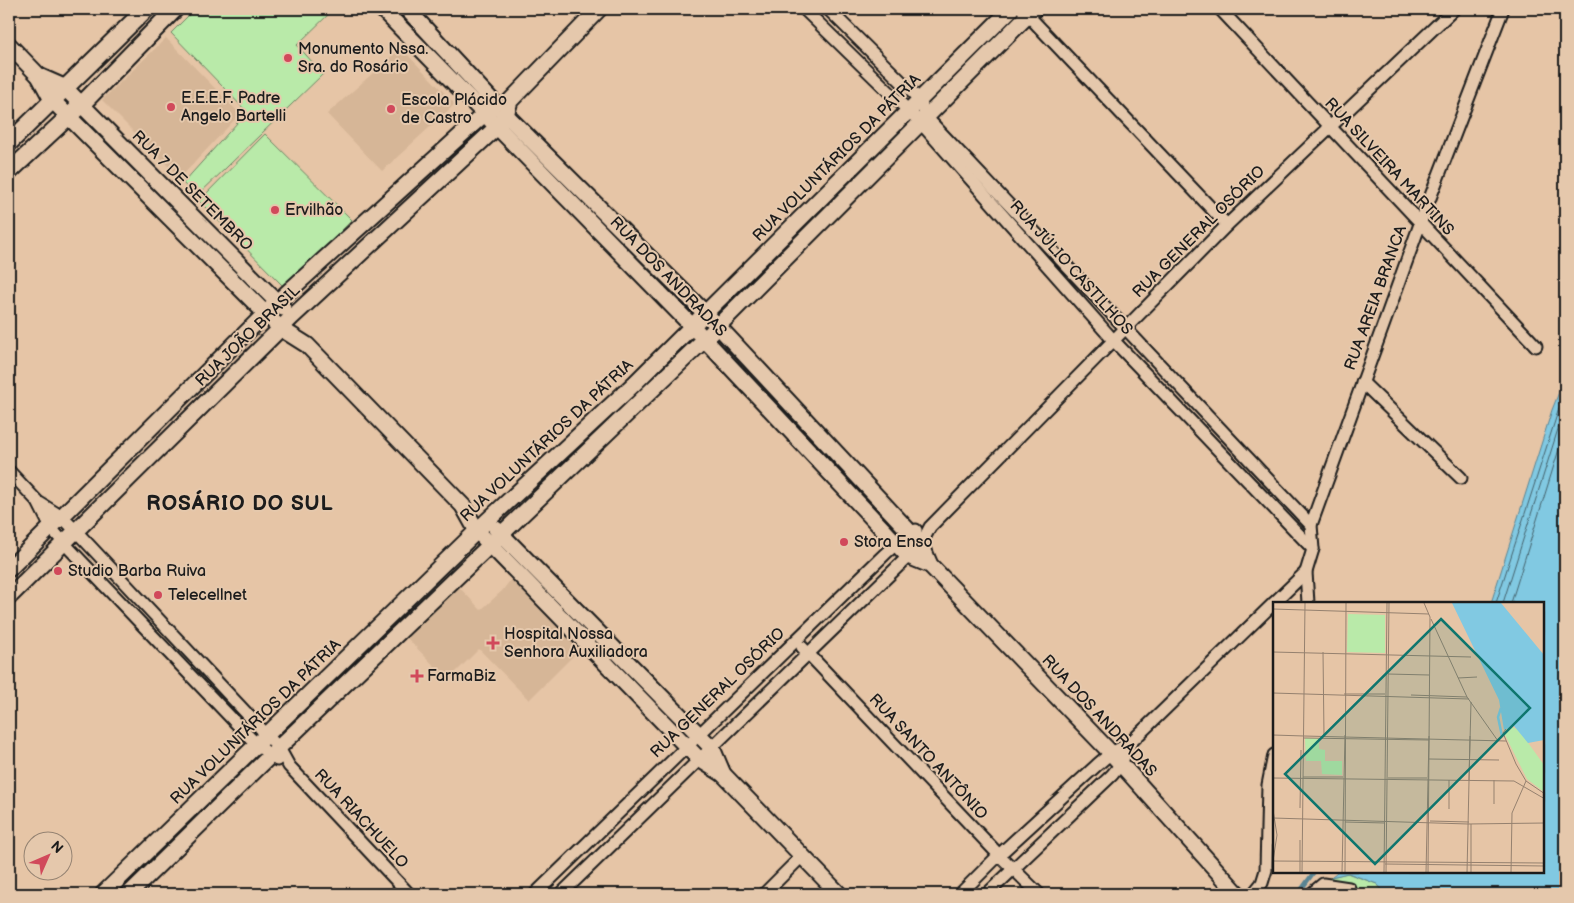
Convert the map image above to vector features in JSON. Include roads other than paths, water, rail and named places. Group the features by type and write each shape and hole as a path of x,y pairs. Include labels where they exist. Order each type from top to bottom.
{"main road":[{"path":"9,142 146,9"},
{"path":"9,172 82,104 175,9"}],"street":[{"name":"RUA DOS ANDRADAS","path":"384,9 575,183 718,326 921,544 930,565 1116,759 1238,894"},
{"name":"RUA DOS ANDRADAS","path":"407,9 499,112 564,194 705,339 908,556 930,565"},
{"name":"RUA JOÃO BRASIL","path":"9,597 499,112 599,9"},
{"name":"RUA JÚLIO CASTILHOS","path":"804,9 914,106"},
{"name":"RUA JÚLIO CASTILHOS","path":"828,9 914,106 923,120 1114,341 1313,549"},
{"name":"RUA VOLUNTÁRIOS DA PÁTRIA","path":"103,894 482,526 624,394 1011,9"},
{"name":"RUA SILVEIRA MARTINS","path":"1220,9 1328,127 1536,346"},
{"name":"RUA GENERAL OSÓRIO","path":"561,894 921,544 930,527 1227,225 1454,9"},
{"name":"RUA AREIA BRANCA","path":"1308,602 1306,572 1313,549 1311,524 1420,224 1502,9"},
{"name":"RUA VOLUNTÁRIOS DA PÁTRIA","path":"129,894 705,339 923,120 1028,11"},
{"path":"1028,11 1227,225"},
{"name":"RUA 7 DE SETEMBRO","path":"9,45 39,76 52,100 68,117 280,328 307,345 496,540 589,623 712,748 723,774"},
{"name":"RUA 7 DE SETEMBRO","path":"39,76 64,87 82,104 292,317 307,345"},
{"name":"RUA JOÃO BRASIL","path":"9,569 276,302 499,112"},
{"name":"RUA JÚLIO CASTILHOS","path":"923,120 1311,524"},
{"path":"144,192 155,179"},
{"path":"564,194 575,183"},
{"path":"831,189 843,200"},
{"path":"634,266 645,253"},
{"path":"755,265 767,276"},
{"path":"1362,382 1461,478"},
{"path":"624,394 635,406"},
{"path":"1178,410 1190,398"},
{"path":"166,413 181,427"},
{"path":"562,452 574,464"},
{"path":"835,478 847,465"},
{"path":"9,471 56,522 64,543 263,740"},
{"path":"106,473 120,487"},
{"path":"56,522 75,530 263,740"},
{"name":"RUA GENERAL OSÓRIO","path":"535,894 897,543 909,532 930,527"},
{"name":"RUA 7 DE SETEMBRO","path":"496,540 577,634 699,759 723,774 839,894"},
{"path":"1275,602 1306,572"},
{"path":"987,894 1014,868 1130,743 1273,604"},
{"path":"577,634 589,623"},
{"name":"RUA SANTO ANTÔNIO","path":"796,640 999,855 1039,894"},
{"name":"RUA RIACHUELO","path":"263,740 409,894"},
{"path":"960,894 999,855 1116,759"},
{"path":"1253,894 1262,883 1266,870 1268,784 1273,760"},
{"path":"764,894 802,856"},
{"path":"139,859 151,873"},
{"path":"1311,894 1323,884 1349,888"}],"water":[{"path":"1565,377 1565,894 1386,894 1377,884 1348,873 1544,873 1544,602 1491,602 1552,410"},
{"path":"1336,873 1348,873 1331,877"}],"waterway":[{"path":"1298,894 1313,873"}],"place":[{"name":"Monumento Nssa. Sra. do Rosário","path":"288,58"},
{"name":"E.E.E.F. Padre Angelo Bartelli","path":"171,107"},
{"name":"Escola Plácido de Castro","path":"391,109"},
{"name":"Ervilhão","path":"275,210"},
{"name":"Stora Enso","path":"844,542"},
{"name":"Studio Barba Ruiva","path":"58,571"},
{"name":"Telecellnet","path":"158,595"},
{"name":"Hospital Nossa Senhora Auxiliadora","path":"493,643"},
{"name":"FarmaBiz","path":"417,676"}],"district":[{"name":"ROSÁRIO DO SUL","path":"240,503"}]}
